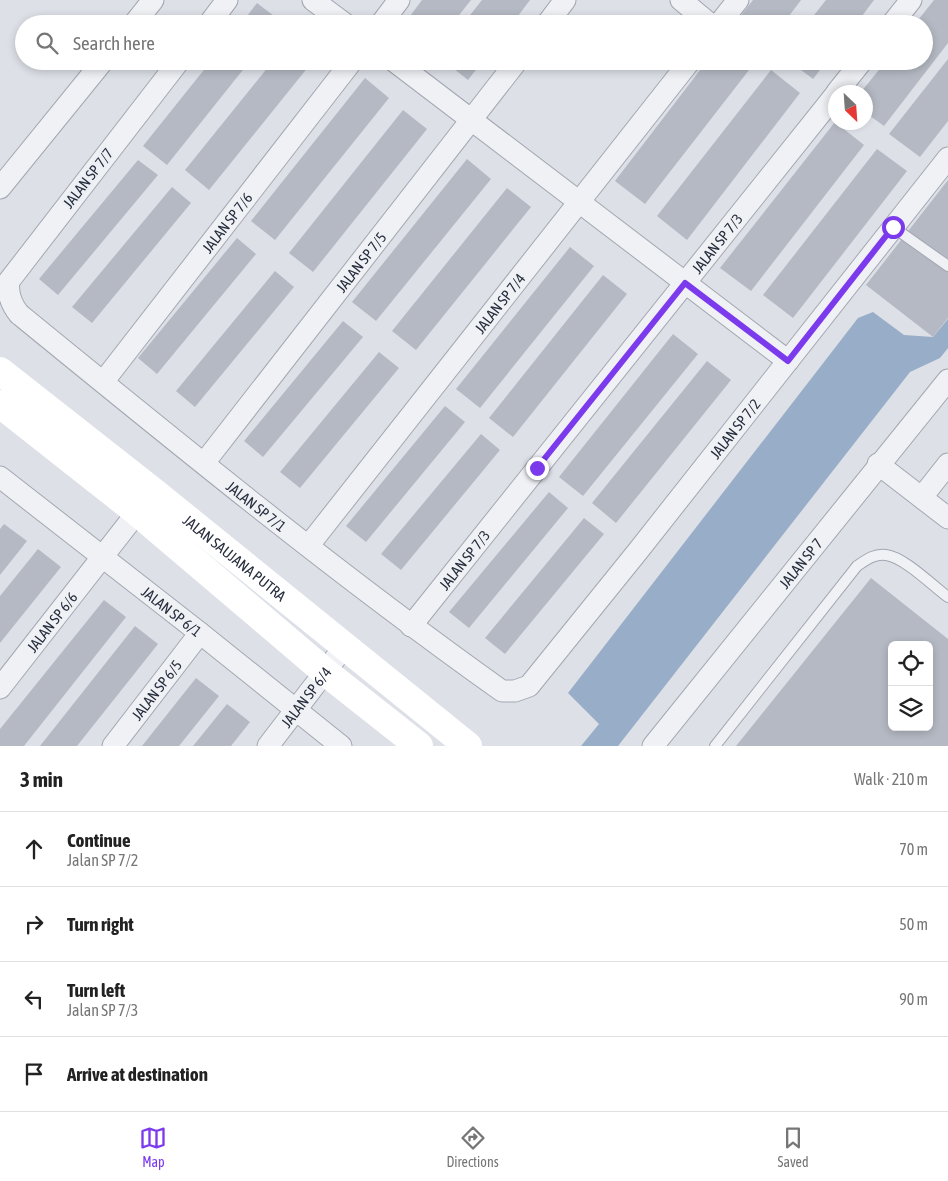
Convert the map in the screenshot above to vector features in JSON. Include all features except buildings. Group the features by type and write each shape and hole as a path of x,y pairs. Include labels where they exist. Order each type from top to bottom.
{"main road":[{"name":"JALAN SAUJANA PUTRA","path":"0,371 154,492 468,746"},
{"name":"JALAN SAUJANA PUTRA","path":"0,404 137,512 324,671 420,746"}],"street":[{"path":"141,15 153,0"},
{"path":"216,15 227,0"},
{"path":"313,0 332,15"},
{"path":"388,15 399,0"},
{"path":"554,15 565,0"},
{"path":"681,0 699,15"},
{"path":"726,15 738,0"},
{"path":"899,15 911,0"},
{"path":"0,188 96,70"},
{"name":"JALAN SP 7/7","path":"10,300 7,290 9,281 172,70"},
{"name":"JALAN SP 7/6","path":"103,382 345,70"},
{"path":"406,70 788,361"},
{"name":"JALAN SP 7/5","path":"204,463 510,70"},
{"name":"JALAN SP 7/4","path":"309,545 683,70"},
{"name":"JALAN SP 7/3","path":"842,85 855,70"},
{"name":"JALAN SP 7/3","path":"411,626 828,103"},
{"name":"JALAN SP 7/2","path":"515,691 528,686 948,158"},
{"name":"JALAN SP 7/1","path":"10,300 19,314 411,626 502,691 515,691"},
{"name":"JALAN SP 7","path":"653,746 878,464 948,380"},
{"path":"878,464 948,518"},
{"path":"922,497 948,464"},
{"name":"JALAN SP 6/1","path":"0,478 200,633 341,746"},
{"name":"JALAN SP 6/6","path":"0,688 154,492"},
{"name":"JALAN SP 6/5","path":"113,746 200,633"},
{"name":"JALAN SP 6/4","path":"268,746 344,647"}],"lane":[{"path":"893,227 948,266"},
{"path":"715,746 857,566 870,557 885,554 897,558 948,597"}],"water":[{"path":"873,312 904,335 933,337 948,319 948,348 940,358 910,372 618,746 581,746 599,724 568,693 858,318"}],"route":[{"path":"537,468 685,283 788,361 893,227"}]}
